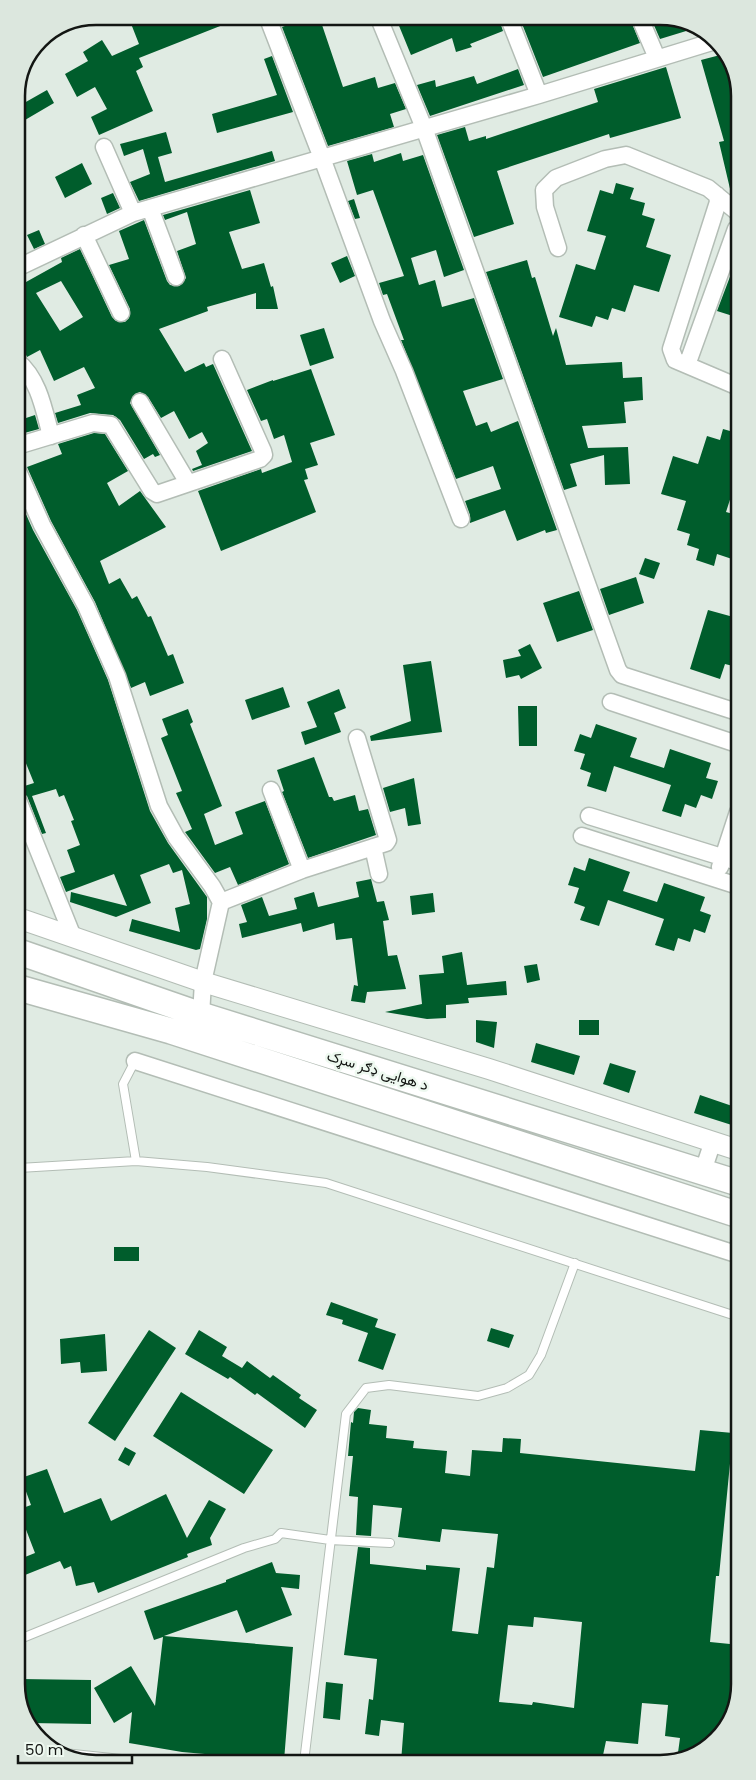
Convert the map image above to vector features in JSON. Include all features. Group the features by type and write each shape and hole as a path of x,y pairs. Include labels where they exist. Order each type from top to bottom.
{"main road":[{"name":"د هوایی ډګر سړک","path":"25,954 201,1015 731,1181"},
{"name":"د هوایی ډګر سړک","path":"25,990 171,1031 731,1213"}],"street":[{"path":"270,25 382,321 404,371 461,519"},
{"path":"382,25 424,128 618,670 622,675 731,710"},
{"path":"512,25 539,95"},
{"path":"643,25 657,58"},
{"path":"25,264 133,213 539,95 707,43"},
{"path":"104,147 133,213"},
{"path":"558,248 545,207 544,190 556,178 605,159 626,155 708,188 731,207"},
{"path":"717,195 718,202 671,349 675,360 731,384"},
{"path":"150,208 176,277"},
{"path":"84,235 121,313"},
{"path":"687,365 731,243"},
{"path":"25,444 93,423 106,423 111,425 152,491 157,494 163,494 188,483 260,459 264,455 222,359"},
{"path":"25,369 40,394 51,436"},
{"path":"140,402 188,483"},
{"path":"25,487 42,525 86,606 117,676 159,806 176,837 212,886 221,902 203,982 201,1015"},
{"path":"611,702 731,742"},
{"path":"221,902 302,870 373,847 388,840 357,738"},
{"path":"271,790 302,870"},
{"path":"588,816 730,860 716,879"},
{"path":"25,817 73,937"},
{"path":"582,836 731,884"},
{"path":"373,847 379,874"},
{"path":"25,920 203,982 489,1069 731,1148"},
{"path":"134,1061 731,1252"},
{"path":"703,1171 712,1141"}],"lane":[{"path":"134,1061 123,1084 136,1161"},
{"path":"25,1168 136,1161 207,1167 326,1183 731,1314"},
{"path":"305,1755 346,1414 366,1388 389,1385 478,1396 507,1388 529,1375 541,1355 575,1263"},
{"path":"25,1637 244,1548 275,1539 281,1534 330,1540 390,1543"}],"building":[{"path":"132,25 223,25 139,58 143,67 136,71 153,111 99,135 91,117 107,109 95,87 77,97 65,74 88,61 83,52 102,40 112,56 139,44"},
{"path":"288,25 322,25 343,87 375,77 378,88 395,83 406,109 390,114 394,127 328,146 282,27"},
{"path":"399,25 501,25 503,31 470,44 472,47 456,52 452,38 411,55"},
{"path":"523,25 633,25 640,43 543,77"},
{"path":"654,25 674,26 688,30 660,39"},
{"path":"272,56 293,112 217,133 212,114 277,95 264,59"},
{"path":"718,56 722,60 730,86 731,193 719,142 724,141 701,60"},
{"path":"666,67 681,118 610,138 609,134 497,171 514,224 474,237 437,135 465,127 469,141 486,136 486,139 598,102 594,89"},
{"path":"518,69 524,85 430,116 417,85 435,80 436,87 474,76 477,84"},
{"path":"47,90 54,103 25,120 25,102"},
{"path":"166,132 172,153 158,157 165,182 272,151 275,161 139,201 130,182 150,174 143,149 124,156 120,144"},
{"path":"401,153 403,161 423,155 464,270 444,277 436,250 411,258 419,285 435,280 442,307 474,298 503,379 463,391 476,426 487,422 491,432 518,421 557,530 546,533 545,530 517,541 505,510 470,523 470,515 465,501 501,489 493,466 456,479 401,340 404,340 387,294 383,295 379,283 404,276 373,190 357,195 347,161 372,154 374,162"},
{"path":"82,163 92,184 65,198 55,177"},
{"path":"616,183 634,188 630,199 645,203 642,215 655,219 646,247 671,255 659,292 634,285 625,312 612,308 608,320 596,316 592,327 559,317 576,264 595,270 606,236 587,231 600,190 613,194"},
{"path":"250,190 260,223 229,232 242,269 264,263 271,287 273,286 278,309 256,309 256,293 207,307 208,311 159,329 185,372 204,363 206,367 213,364 252,451 193,471 192,469 202,465 196,451 208,443 202,432 189,439 174,411 161,418 148,397 140,392 135,394 130,403 160,455 155,457 153,454 144,459 120,420 113,415 90,413 58,423 55,413 81,405 77,395 95,388 84,367 54,381 40,350 27,357 25,353 25,283 62,262 61,258 80,249 112,317 116,321 125,322 129,318 130,309 109,265 129,259 119,231 144,220 167,281 170,285 179,286 186,278 177,251 196,244 187,212 165,220 163,215","holes":["61,281 83,317 60,331 36,293"]},
{"path":"113,193 120,208 107,214 101,198"},
{"path":"354,199 360,218 355,219 348,201"},
{"path":"39,230 45,244 34,249 27,235"},
{"path":"347,256 355,276 340,283 331,263"},
{"path":"527,260 532,278 535,277 553,336 556,328 566,365 622,362 623,378 642,377 643,400 624,402 626,423 582,426 588,448 628,447 630,484 605,485 604,455 570,464 577,486 564,490 486,272"},
{"path":"731,274 731,315 717,311"},
{"path":"324,328 334,358 310,366 300,335"},
{"path":"311,369 335,435 310,443 318,465 305,469 308,479 304,480 316,512 221,551 198,491 261,469 262,473 292,462 284,435 274,439 267,419 261,421 247,390"},
{"path":"35,415 39,429 25,433 25,418"},
{"path":"723,429 731,431 731,497 726,512 731,513 731,559 717,554 714,566 696,560 699,549 687,545 690,534 677,530 686,501 661,494 673,456 698,464 707,436 720,440"},
{"path":"94,433 105,434 128,471 107,483 119,506 140,491 166,527 100,561 109,584 120,578 132,599 137,596 148,617 151,616 168,656 173,654 184,683 150,696 145,682 131,688 95,602 51,521 27,467 62,454 58,444"},
{"path":"25,512 77,610 108,680 150,811 168,843 207,897 207,919 200,949 196,950 129,931 132,919 180,932 175,908 190,904 182,870 173,873 169,864 140,875 151,903 116,917 70,902 71,892 127,906 114,874 66,892 60,877 75,872 67,850 80,845 71,821 74,820 64,795 59,797 56,789 32,796 46,833 42,834 25,795 25,786 34,783 25,761"},
{"path":"645,558 660,563 654,579 639,574"},
{"path":"636,577 644,603 609,615 600,589"},
{"path":"579,591 593,630 557,642 543,603"},
{"path":"708,610 731,616 731,666 725,664 720,679 690,669"},
{"path":"530,644 542,668 521,679 519,675 506,678 503,660 521,656 518,650"},
{"path":"431,661 442,732 371,741 370,736 411,721 403,665"},
{"path":"283,687 290,707 252,720 245,700"},
{"path":"339,689 346,708 334,713 341,732 305,745 301,732 317,727 307,702"},
{"path":"518,706 537,706 537,746 519,746"},
{"path":"188,709 193,722 190,724 222,806 204,814 215,845 243,834 235,812 265,801 289,864 238,885 230,867 215,873 185,832 192,829 176,793 182,791 161,738 168,735 162,719"},
{"path":"596,724 637,738 630,757 664,768 670,749 711,763 706,778 718,781 712,799 701,795 696,808 685,804 681,817 662,811 671,785 614,766 606,792 587,786 591,773 580,769 585,754 574,751 580,734 591,738"},
{"path":"314,757 329,797 332,797 334,801 355,795 359,811 368,809 376,835 308,858 282,792 284,791 277,770"},
{"path":"414,778 421,824 408,826 405,808 390,812 383,788"},
{"path":"589,858 630,872 623,891 657,902 664,883 705,897 700,911 711,915 705,933 694,929 690,942 678,938 674,951 655,945 664,919 608,900 599,926 580,920 585,907 574,903 579,888 568,885 574,867 585,871"},
{"path":"371,879 377,902 384,901 389,920 383,921 388,956 397,955 406,989 367,992 365,1003 351,1001 354,985 358,986 352,938 336,940 334,923 303,932 301,923 242,938 239,924 247,922 241,905 262,897 269,916 297,909 294,898 314,892 318,907 359,897 356,882"},
{"path":"433,893 435,912 412,915 410,896"},
{"path":"462,952 467,985 506,981 507,995 468,998 469,1003 446,1005 446,1018 427,1019 385,1012 422,1004 419,975 444,973 442,956"},
{"path":"537,964 540,980 527,983 524,966"},
{"path":"476,1020 497,1022 494,1048 476,1042"},
{"path":"579,1020 599,1020 599,1035 579,1035"},
{"path":"536,1043 580,1056 574,1075 531,1062"},
{"path":"610,1063 636,1071 629,1093 603,1084"},
{"path":"700,1095 731,1106 731,1125 694,1113"},
{"path":"114,1247 139,1247 139,1261 114,1261"},
{"path":"331,1302 378,1319 375,1327 396,1334 383,1370 358,1361 368,1333 342,1324 343,1320 326,1315"},
{"path":"491,1328 514,1335 509,1348 487,1341"},
{"path":"149,1330 176,1348 115,1441 88,1423"},
{"path":"199,1330 227,1347 222,1356 242,1368 247,1361 270,1378 273,1375 301,1395 299,1398 317,1410 305,1428 257,1393 255,1395 230,1377 228,1379 185,1354"},
{"path":"105,1334 107,1371 81,1373 80,1362 61,1364 60,1339"},
{"path":"181,1392 273,1450 244,1494 153,1436"},
{"path":"358,1408 371,1410 369,1424 387,1426 386,1438 414,1441 413,1448 447,1451 445,1473 470,1476 472,1450 502,1452 503,1438 521,1439 520,1453 695,1471 700,1430 731,1433 731,1453 719,1576 716,1576 710,1642 731,1644 730,1694 722,1720 700,1743 678,1753 680,1738 665,1736 668,1705 642,1703 638,1744 606,1741 603,1755 402,1755 404,1723 381,1720 379,1736 365,1734 369,1699 373,1700 377,1659 344,1655 358,1547 370,1548 370,1564 426,1570 426,1565 460,1568 452,1631 478,1634 487,1567 494,1568 498,1534 442,1529 440,1542 398,1537 402,1508 373,1505 371,1536 356,1535 358,1497 349,1496 353,1456 348,1456 351,1422 353,1423 354,1412","holes":["534,1617 582,1622 574,1708 533,1702 532,1705 499,1702 508,1625 533,1627"]},
{"path":"125,1447 136,1453 129,1466 118,1460"},
{"path":"47,1469 64,1513 101,1498 111,1521 166,1494 187,1538 209,1500 226,1509 210,1538 212,1545 187,1554 188,1557 98,1593 94,1582 76,1586 71,1566 64,1569 60,1561 25,1575 25,1557 35,1553 25,1527 25,1507 31,1505 25,1489 25,1477"},
{"path":"272,1562 276,1573 300,1575 299,1589 281,1587 292,1615 246,1633 237,1610 164,1636 293,1647 284,1755 216,1755 182,1752 129,1743 132,1712 114,1723 94,1688 131,1666 155,1706 163,1637 154,1640 144,1611 226,1582 226,1580"},
{"path":"25,1679 91,1680 91,1724 37,1723 26,1698"},
{"path":"326,1682 343,1684 340,1720 323,1718"}]}
